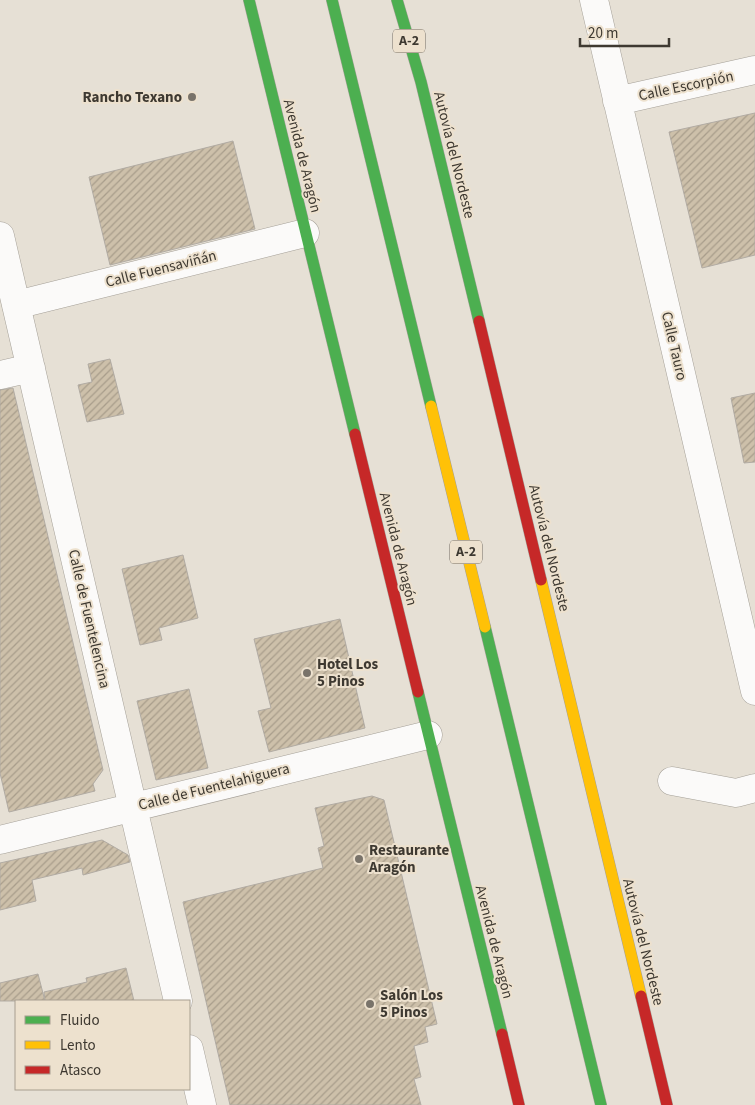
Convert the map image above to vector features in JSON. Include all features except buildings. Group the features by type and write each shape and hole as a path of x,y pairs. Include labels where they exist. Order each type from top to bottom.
{"main road":[{"name":"Avenida de Aragón","path":"249,0 519,1105"},
{"name":"A-2","path":"332,0 600,1105"},
{"name":"Autovía del Nordeste","path":"397,0 421,82 667,1105"},
{"path":"413,9 421,82"}],"street":[{"name":"Calle Tauro","path":"594,0 755,691"},
{"name":"Calle Escorpión","path":"617,101 755,70"},
{"name":"Calle Fuensaviñán","path":"16,305 305,232"},
{"name":"Calle de Fuentelencina","path":"0,236 178,1000"},
{"path":"0,376 30,368"},
{"name":"Calle de Fuentelahiguera","path":"0,840 428,735"},
{"path":"672,781 736,793 755,788"},
{"path":"190,1053 202,1105"}],"traffic: fast":[{"path":"249,0 355,434"},
{"path":"332,0 431,406"},
{"path":"397,0 421,82 479,321"},
{"path":"485,627 601,1105"},
{"path":"418,692 502,1034"}],"traffic: slow":[{"path":"431,406 485,627"},
{"path":"541,580 641,996"}],"traffic: jam":[{"path":"479,321 541,580"},
{"path":"355,434 418,692"},
{"path":"641,996 667,1105"},
{"path":"502,1034 519,1105"}],"place":[{"name":"Rancho Texano","path":"192,97"},
{"name":"Hotel Los 5 Pinos","path":"307,673"},
{"name":"Restaurante Aragón","path":"359,859"},
{"name":"Salón Los 5 Pinos","path":"370,1004"}]}
